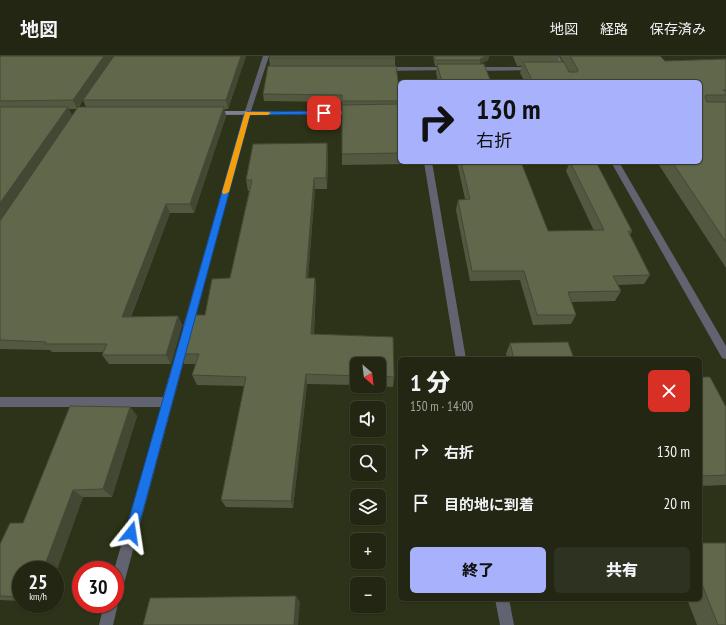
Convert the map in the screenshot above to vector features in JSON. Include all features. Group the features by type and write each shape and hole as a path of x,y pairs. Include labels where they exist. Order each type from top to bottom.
{"street":[{"path":"123,561 247,114 265,70 266,56"},
{"path":"556,56 569,80"},
{"path":"555,69 563,68"},
{"path":"372,70 460,69"},
{"path":"468,69 539,69"},
{"path":"207,114 362,113"},
{"path":"428,164 461,357"},
{"path":"617,164 726,355"},
{"path":"0,402 167,402"},
{"path":"502,601 507,625"},
{"path":"106,625 109,613"}],"building":[{"path":"0,56 104,56 73,100 0,101"},
{"path":"114,56 241,56 226,100 83,100"},
{"path":"270,56 395,56 395,58 269,58"},
{"path":"434,56 487,56 480,60 435,60"},
{"path":"570,56 660,56 665,61 726,59 726,90 723,90 726,92 726,95 706,95 705,97 707,102 726,102 726,242 673,164 702,164 702,80 532,80 523,62 564,62 569,72 577,72 578,70"},
{"path":"437,64 484,64 490,80 441,80"},
{"path":"268,66 396,66 398,101 342,101 342,95 263,94"},
{"path":"398,104 398,153 342,154 342,105"},
{"path":"0,107 68,107 0,203"},
{"path":"78,107 224,107 190,204 166,204 122,317 178,316 166,355 102,355 107,344 45,344 46,342 0,340 0,221"},
{"path":"327,143 326,178 314,178 306,278 315,278 311,334 393,337 394,377 386,376 386,357 350,357 350,376 306,374 291,501 221,500 246,377 192,375 199,354 179,354 190,315 205,315 212,279 230,278 252,180 246,180 253,144"},
{"path":"461,164 522,164 548,231 604,230 571,164 597,164 632,231 628,231 650,275 613,276 621,291 568,292 576,315 537,315 524,271 472,271 458,200 470,199"},
{"path":"568,342 573,357 514,357 510,343"},
{"path":"702,377 710,377 726,407 726,475 702,476"},
{"path":"70,406 130,407 103,489 73,490 46,561 12,561 12,597 0,596 0,544 10,523 23,523"},
{"path":"702,543 726,543 726,625 718,625 702,584"},
{"path":"296,596 294,625 143,625 150,598"}],"slow traffic":[{"path":"225,192 247,114 268,113"}],"route":[{"path":"131,533 247,114 324,113"}]}
